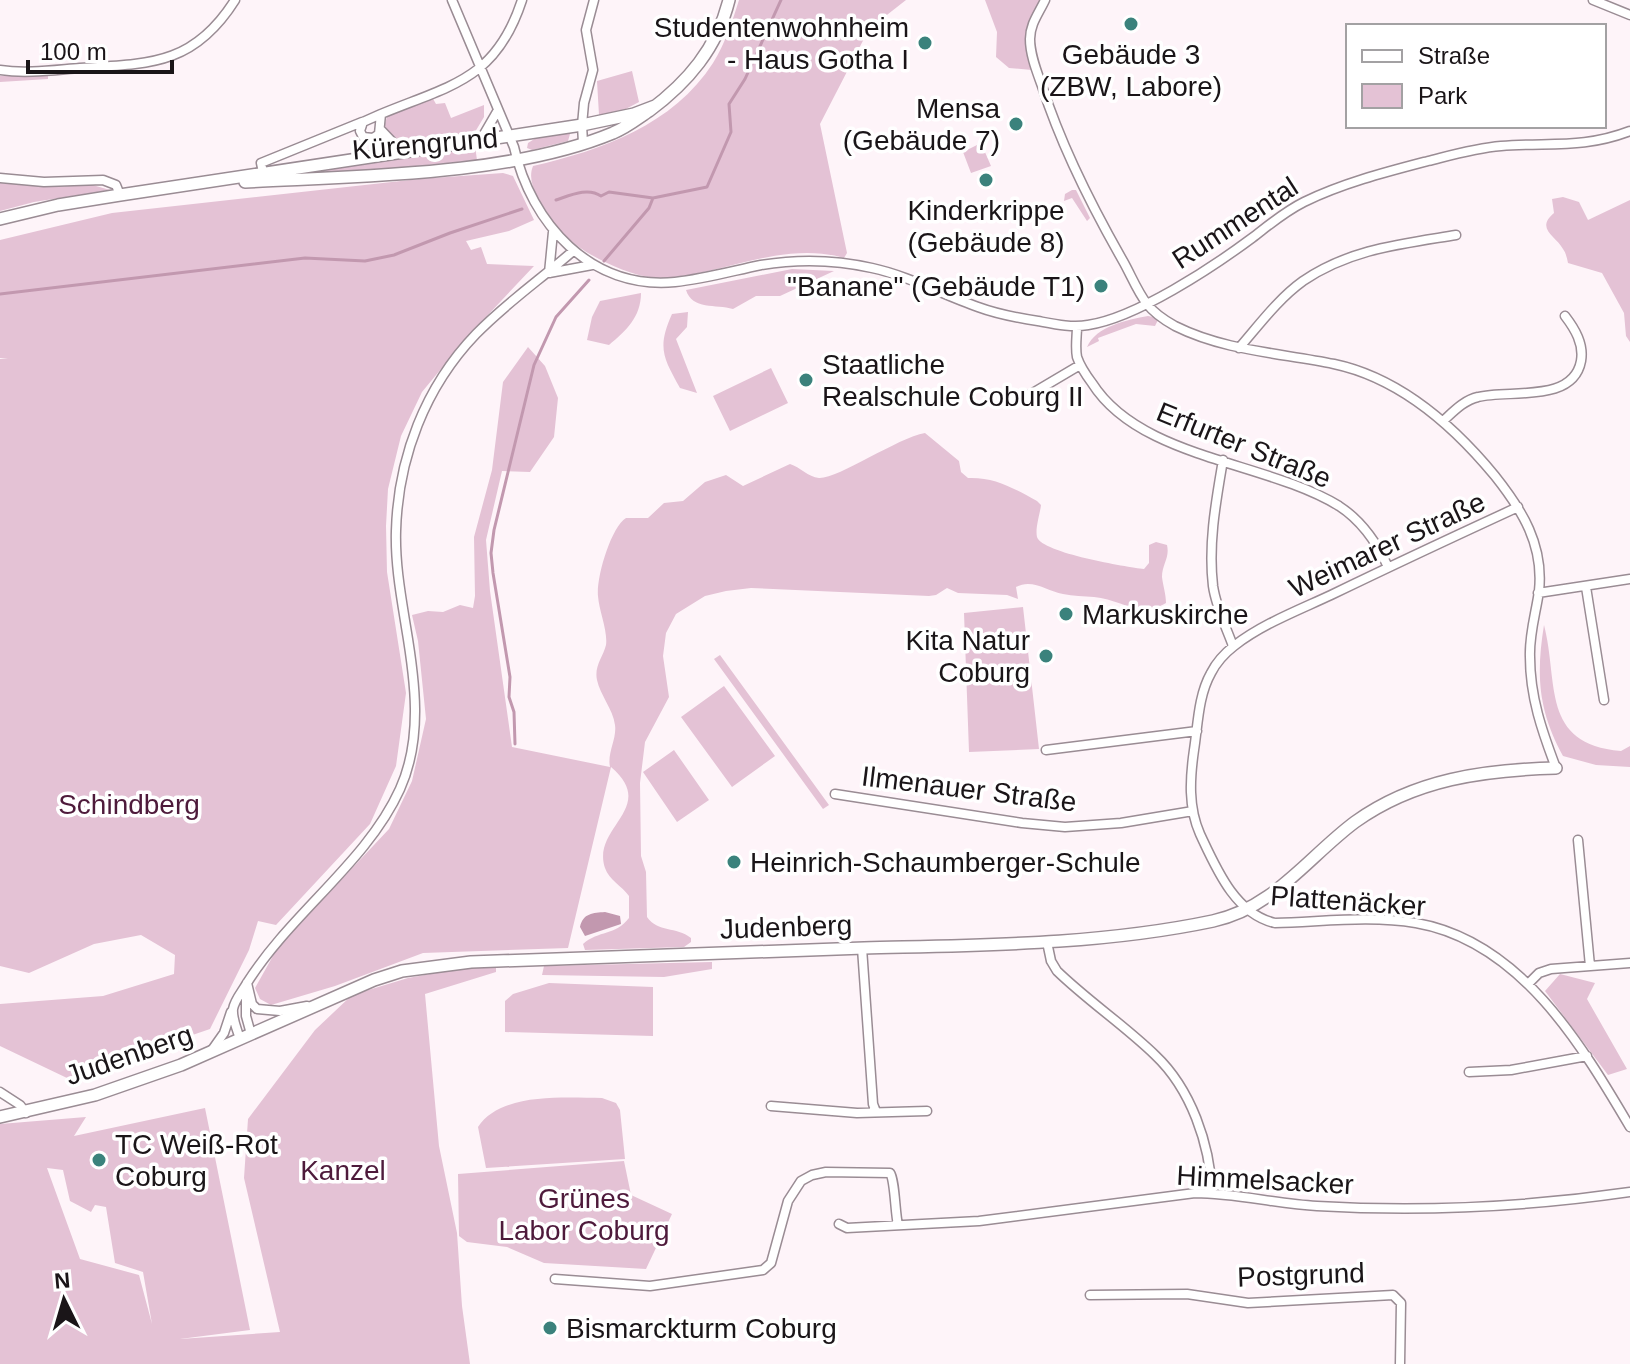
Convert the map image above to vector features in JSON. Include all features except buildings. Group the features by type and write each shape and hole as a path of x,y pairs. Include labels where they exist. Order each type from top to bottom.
{"street":[{"path":"0,70 51,70 157,62 188,49 207,35 235,0"},
{"path":"452,0 498,110 509,149 517,159 544,219 570,249 592,265 627,278 667,282 784,262 850,264 896,275 980,308 1025,319 1077,326"},
{"path":"264,177 261,163 481,70 503,45 522,0"},
{"path":"583,143 584,103 593,70 586,30 594,0"},
{"name":"Kürengrund","path":"0,219 188,185 264,177 450,169 517,159 583,143 613,133 655,106 692,74 718,33 729,0"},
{"path":"1045,0 1034,21 1030,40 1037,72 1060,139 1147,304 1174,325 1239,348 1359,371 1401,391 1443,421 1474,452 1518,507 1539,561 1538,593 1530,642 1530,672 1536,712 1556,768"},
{"path":"1593,0 1630,15"},
{"name":"Kürengrund","path":"264,177 582,125 634,114 655,106"},
{"path":"480,141 498,110"},
{"path":"381,114 381,130 403,153"},
{"path":"363,122 360,131 363,137 373,138 381,130"},
{"name":"Rummental","path":"1077,326 1102,322 1147,304 1251,239 1283,214 1321,194 1394,170 1478,149 1523,144 1586,144 1630,131"},
{"path":"0,178 44,182 103,180 116,185 120,195"},
{"path":"549,273 553,232"},
{"path":"1239,348 1282,299 1303,281 1376,248 1456,235"},
{"path":"210,1052 224,1033 236,1000 268,951 384,819 401,787 410,759 415,719 411,660 396,548 398,500 408,453 431,394 463,348 498,313 549,273 570,249"},
{"path":"549,273 592,265"},
{"path":"1443,421 1470,399 1537,393 1570,381 1579,370 1582,354 1574,327 1565,316"},
{"name":"Erfurter Straße","path":"1077,326 1076,346 1080,365 1100,397 1121,417 1162,439 1304,489 1342,508 1372,538 1388,567"},
{"path":"1026,397 1080,365"},
{"path":"1223,460 1213,525 1213,587 1233,646"},
{"name":"Weimarer Straße","path":"1247,911 1208,852 1193,811 1191,771 1202,696 1211,673 1233,646 1247,636 1518,507"},
{"path":"1538,593 1630,579"},
{"path":"1586,587 1604,700"},
{"path":"1046,750 1197,731"},
{"name":"Judenberg","path":"0,1117 95,1095 210,1052 374,980 402,971 449,963 1047,942 1148,932 1214,921 1247,911 1299,873 1356,822 1419,788 1480,773 1556,768"},
{"name":"Ilmenauer Straße","path":"835,794 1065,827 1121,823 1193,811"},
{"path":"1578,840 1590,966"},
{"name":"Plattenäcker","path":"1247,911 1275,923 1378,919 1430,926 1472,943 1528,984 1587,1056 1630,1127"},
{"path":"1047,942 1051,961 1057,971 1155,1055 1179,1085 1200,1131 1209,1162 1212,1193"},
{"path":"862,948 876,1112"},
{"path":"1528,984 1545,970 1630,963"},
{"path":"247,983 252,1004 263,1011 324,1003"},
{"path":"246,1036 247,983"},
{"path":"236,1000 234,1019 246,1036"},
{"path":"1469,1072 1511,1070 1587,1056"},
{"path":"0,1092 20,1105 26,1113"},
{"path":"771,1106 876,1112 927,1111"},
{"path":"555,1279 650,1286 763,1270 771,1263 792,1193 805,1178 826,1172 881,1171 892,1175 898,1225"},
{"name":"Himmelsacker","path":"839,1224 847,1228 979,1221 1171,1195 1212,1193 1293,1205 1411,1209 1547,1202 1630,1192"},
{"name":"Postgrund","path":"1090,1295 1187,1294 1243,1303 1393,1295 1401,1303 1400,1364"}],"green space":[{"path":"739,0 906,0 869,29 820,124 847,253 844,258 799,253 776,256 686,276 663,278 630,272 592,255 565,235 549,215 531,179 533,166 610,143 657,119 678,103 697,85 713,63 725,41"},
{"path":"985,0 1039,0 1026,35 1032,70 1009,68 996,57 997,32"},
{"path":"632,71 639,102 620,112 599,115 597,81"},
{"path":"48,75 48,79 0,82 0,76"},
{"path":"432,97 436,104 445,103 451,118 484,105 484,117 475,132 401,144 390,136 384,126 388,114"},
{"path":"570,134 568,141 532,150 527,148 528,143 536,138"},
{"path":"981,143 991,166 971,173 963,152"},
{"path":"475,146 477,160 297,174"},
{"name":"Schindberg","path":"503,173 513,176 534,220 509,231 466,241 471,250 481,247 487,264 534,266 469,335 422,392 401,436 388,489 387,572 406,693 396,766 370,824 276,925 258,921 249,950 210,1029 67,1078 0,1046 0,1004 103,996 174,974 175,955 141,935 94,944 29,973 0,966 0,359 8,358 0,358 0,240 112,213 419,179"},
{"path":"0,183 57,187 89,184 110,190 34,202 0,211"},
{"path":"1076,190 1090,218 1087,221 1072,198 1064,201 1065,194"},
{"path":"1563,197 1579,202 1588,220 1630,200 1630,342 1626,336 1624,313 1602,273 1568,263 1560,244 1547,228 1546,224 1554,213 1552,199"},
{"path":"792,269 834,271 780,296 756,296 733,309 693,301 686,290"},
{"path":"641,293 635,316 615,340 609,345 587,340 592,317 600,301"},
{"path":"688,312 687,327 676,339 697,393 680,388 669,368 663,344 672,314"},
{"path":"1148,316 1159,318 1155,326 1136,324 1098,338 1099,341 1087,347 1105,329"},
{"path":"528,347 545,366 558,398 554,437 530,472 502,471 486,540 512,747 610,767 615,725 596,675 606,645 598,588 610,542 626,518 648,518 664,503 683,501 705,482 726,475 743,486 790,464 815,477 828,477 899,442 925,433 959,461 961,472 968,478 995,481 1037,501 1041,505 1037,537 1042,543 1086,558 1144,569 1149,563 1149,545 1156,542 1167,545 1162,577 1166,603 1139,609 1103,598 1063,594 1028,584 1016,587 1018,599 1007,595 958,593 947,588 929,596 751,588 705,596 676,614 666,633 663,656 669,697 645,742 640,783 641,856 646,872 647,917 656,925 685,934 691,942 684,947 585,950 583,944 618,928 629,918 629,896 607,872 603,854 627,806 628,794 624,781 611,767 568,948 423,953 335,986 271,1005 260,999 255,988 278,947 389,829 412,781 426,719 418,641 412,615 428,611 443,612 460,605 473,608 474,537 492,470 503,382"},
{"path":"771,368 788,403 730,431 713,396"},
{"path":"1023,607 1039,749 969,752 964,613"},
{"path":"1544,625 1554,689 1565,723 1577,737 1595,746 1621,751 1630,746 1630,767 1596,765 1563,756 1548,723 1541,692 1540,660"},
{"path":"720,655 829,805 823,809 714,659"},
{"path":"724,686 775,756 732,787 681,717"},
{"path":"674,750 709,800 677,822 643,772"},
{"path":"712,962 712,969 664,977 542,975 544,966"},
{"name":"Kanzel","path":"496,967 496,972 425,994 439,1146 457,1233 470,1364 0,1364 0,1124 86,1117 74,1136 205,1108 250,1330 180,1339 280,1332 244,1178 248,1119 315,1030 352,995 408,978 464,968","holes":["47,1168 63,1170 70,1201 91,1212 95,1205 106,1207 115,1263 143,1272 152,1324 139,1275 80,1259"]},
{"path":"1560,974 1595,983 1587,999 1627,1069 1608,1075 1545,991"},
{"path":"549,983 653,987 653,1036 505,1032 505,1001 513,994"},
{"path":"602,1098 616,1103 620,1110 625,1159 486,1168 478,1127 488,1116 517,1102 534,1099"},
{"name":"Grünes Labor Coburg","path":"624,1161 631,1195 672,1214 646,1269 544,1263 507,1247 467,1242 459,1236 458,1174"}],"shaded area":[{"path":"593,913 620,916 621,924 585,936 580,927 583,919"}],"waterway":[{"path":"556,200 585,192 601,196 609,192 653,198 707,187 731,132 729,104 745,79 781,0"},
{"path":"604,261 649,208 653,198"},
{"path":"0,294 305,258 365,261 394,255 522,209"},
{"path":"515,744 514,712 509,697 510,677 491,553 494,530 534,365 556,317 589,280"}],"place":[{"name":"Gebäude 3 (ZBW, Labore)","path":"1131,24"},
{"name":"Studentenwohnheim - Haus Gotha I","path":"925,43"},
{"name":"Mensa (Gebäude 7)","path":"1016,124"},
{"name":"Kinderkrippe (Gebäude 8)","path":"986,180"},
{"name":"\"Banane\" (Gebäude T1)","path":"1101,286"},
{"name":"Staatliche Realschule Coburg II","path":"806,380"},
{"name":"Markuskirche","path":"1066,614"},
{"name":"Kita Natur Coburg","path":"1046,656"},
{"name":"Heinrich-Schaumberger-Schule","path":"734,862"},
{"name":"TC Weiß-Rot Coburg","path":"99,1160"},
{"name":"Bismarckturm Coburg","path":"550,1328"}]}
